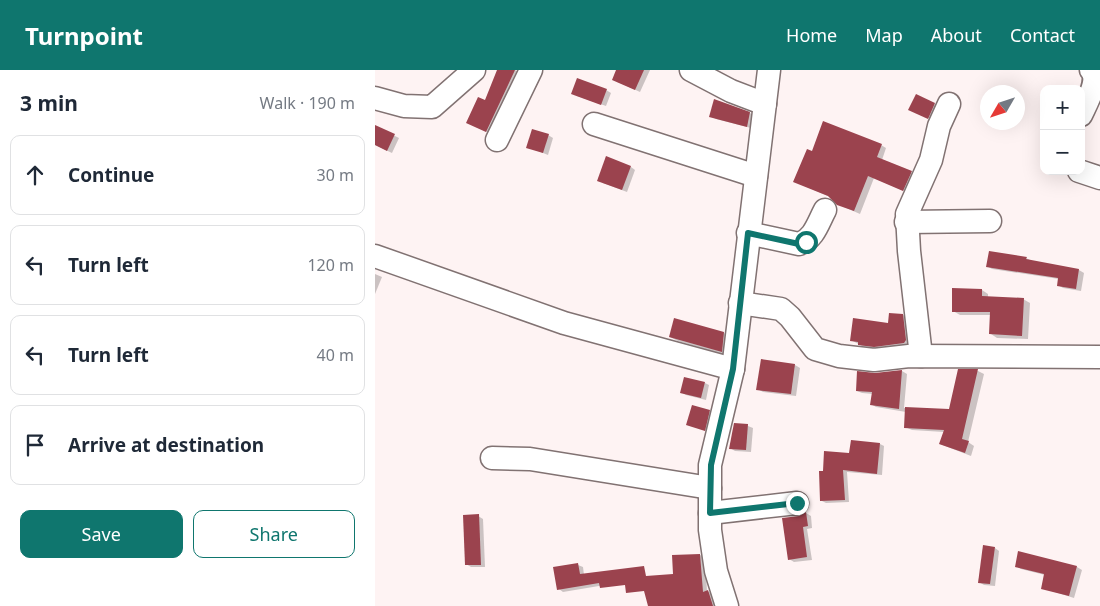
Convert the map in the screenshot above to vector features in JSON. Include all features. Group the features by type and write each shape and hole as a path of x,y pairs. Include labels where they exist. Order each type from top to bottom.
{"street":[{"path":"375,98 405,106 432,107 474,70"},
{"path":"497,140 531,70"},
{"path":"691,70 731,91 765,104"},
{"path":"727,606 716,571 710,530 711,465 733,369 769,70"},
{"path":"1085,106 1096,80 1091,70"},
{"path":"921,356 906,222 907,214 931,160 939,126 949,104"},
{"path":"594,124 756,176"},
{"path":"1085,173 1100,178"},
{"path":"748,233 799,244 806,242 811,237 825,210"},
{"path":"906,222 990,221"},
{"path":"375,256 564,323 733,369"},
{"path":"740,302 781,309 790,317 811,345 821,352 839,356 874,360 921,356 1100,357"},
{"path":"493,458 530,459 710,488"},
{"path":"710,513 797,503"}],"building":[{"path":"497,70 515,70 486,132 466,123 478,97 485,100"},
{"path":"616,70 644,70 635,90 612,80"},
{"path":"577,78 607,89 601,105 571,94"},
{"path":"916,94 935,103 928,119 908,110"},
{"path":"714,99 750,112 747,127 709,117"},
{"path":"823,121 882,144 877,157 912,171 903,191 868,176 854,211 837,205 828,196 793,182 807,149 812,151"},
{"path":"375,125 395,134 387,151 375,145"},
{"path":"532,129 549,134 543,153 526,148"},
{"path":"606,156 631,166 622,190 597,181"},
{"path":"989,251 1027,257 1026,259 1079,269 1076,289 1057,286 1058,278 986,267"},
{"path":"952,288 982,289 982,296 1024,298 1022,336 989,334 990,312 952,312"},
{"path":"889,313 903,314 906,340 904,343 874,347 858,345 858,342 850,341 853,318 888,323"},
{"path":"674,318 724,332 722,352 669,337"},
{"path":"761,359 795,364 791,394 756,390"},
{"path":"958,369 978,369 962,439 969,441 965,453 939,444 944,430 904,428 905,407 949,409"},
{"path":"902,370 899,409 870,405 872,392 856,391 857,371 875,373"},
{"path":"684,377 705,382 701,398 680,393"},
{"path":"692,405 710,410 705,431 686,425"},
{"path":"734,423 748,424 746,450 729,449"},
{"path":"851,440 880,443 877,474 843,470 845,500 820,501 819,471 823,471 824,451 849,453"},
{"path":"806,512 808,526 803,527 807,557 788,560 782,518 799,516"},
{"path":"479,514 481,565 465,565 463,515"},
{"path":"983,545 995,547 990,584 978,583"},
{"path":"1018,551 1077,566 1069,596 1041,589 1044,574 1015,567"},
{"path":"700,554 703,592 708,590 713,606 648,606 644,591 626,593 625,585 600,588 599,583 557,590 553,567 578,563 580,574 644,566 646,576 673,574 672,555"}],"route":[{"path":"797,503 710,513 711,465 733,369 748,233 799,244 806,242"}]}
